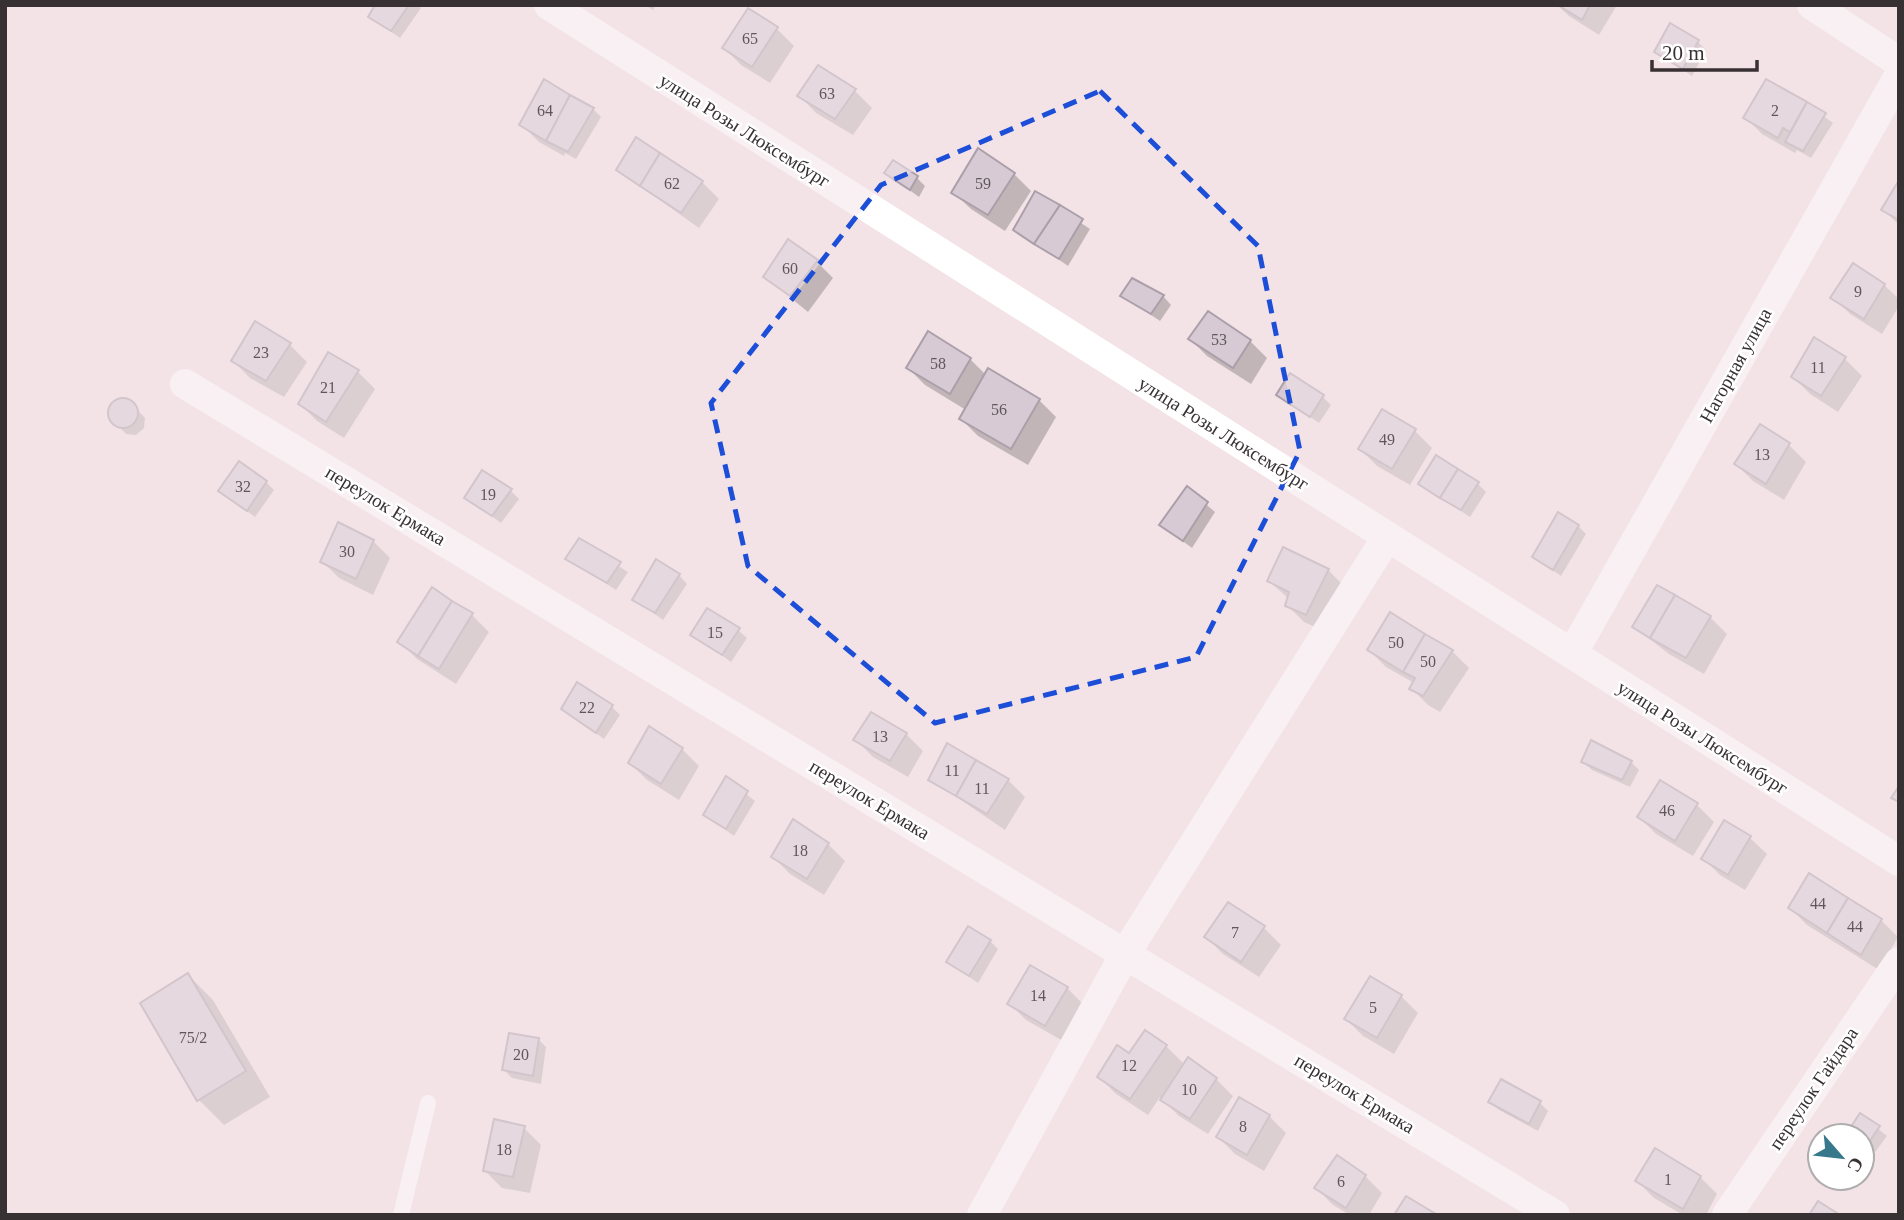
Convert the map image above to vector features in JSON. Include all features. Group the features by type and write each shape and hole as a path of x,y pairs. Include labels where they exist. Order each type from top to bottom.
{"street":[{"name":"улица Розы Люксембург","path":"549,5 1899,861"},
{"path":"1812,5 1899,62"},
{"name":"Нагорная улица","path":"1572,654 1899,75"},
{"name":"переулок Ермака","path":"186,384 1555,1215"},
{"path":"982,1215 1125,954 1387,537"},
{"name":"переулок Гайдара","path":"1727,1215 1899,962"}],"lane":[{"path":"401,1215 428,1103"}],"highlighted area":[{"path":"1100,91 1258,246 1300,451 1196,657 935,723 748,566 711,403 881,185"}],"building":[{"path":"375,5 409,5 391,31 368,17"},
{"path":"1558,5 1590,5 1582,20"},
{"path":"748,8 778,27 752,67 722,48"},
{"path":"1670,23 1699,40 1683,69 1654,52"},
{"path":"818,65 856,89 835,119 797,96"},
{"path":"544,79 570,95 546,141 519,125"},
{"path":"1766,79 1807,102 1790,132 1783,128 1778,138 1743,118"},
{"path":"570,95 594,108 568,152 546,141"},
{"path":"1807,102 1826,113 1803,151 1785,142"},
{"path":"636,137 660,153 640,186 616,170"},
{"path":"978,148 1015,173 988,215 951,193"},
{"path":"660,153 703,181 681,213 640,186"},
{"path":"893,160 918,176 910,190 884,173"},
{"path":"1899,180 1899,220 1881,210"},
{"path":"1035,191 1060,205 1034,244 1013,230"},
{"path":"1060,205 1083,219 1059,259 1034,244"},
{"path":"788,239 818,260 790,296 763,277"},
{"path":"1853,263 1885,284 1864,319 1830,298"},
{"path":"1132,278 1164,295 1151,314 1120,296"},
{"path":"1208,311 1251,340 1233,368 1188,339"},
{"path":"255,321 291,343 266,381 231,361"},
{"path":"928,331 971,358 950,394 906,368"},
{"path":"1814,337 1846,357 1821,396 1791,377"},
{"path":"328,352 359,370 326,422 298,404"},
{"path":"988,368 1040,399 1011,449 959,419"},
{"path":"1290,373 1324,395 1310,417 1276,395"},
{"path":"123,398 134,402 138,413 134,424 123,428 112,424 108,413 112,402"},
{"path":"1382,409 1416,429 1392,469 1358,449"},
{"path":"1760,424 1790,443 1766,484 1734,464"},
{"path":"1436,455 1458,469 1440,498 1418,484"},
{"path":"239,461 267,481 247,511 218,491"},
{"path":"1458,469 1479,482 1461,510 1440,498"},
{"path":"482,470 512,489 492,516 464,498"},
{"path":"1187,486 1208,502 1183,541 1159,525"},
{"path":"1558,512 1579,525 1553,570 1532,557"},
{"path":"338,522 374,540 356,579 320,562"},
{"path":"579,538 621,562 607,583 565,559"},
{"path":"1283,547 1329,569 1306,615 1285,606 1289,592 1267,581"},
{"path":"656,559 680,574 655,613 632,600"},
{"path":"1657,585 1675,595 1650,638 1632,627"},
{"path":"432,587 452,601 418,656 397,642"},
{"path":"1675,595 1711,616 1686,658 1650,638"},
{"path":"452,601 473,613 439,669 418,656"},
{"path":"707,608 740,628 722,655 690,635"},
{"path":"1390,612 1425,634 1403,672 1367,650"},
{"path":"1425,634 1453,650 1423,696 1409,689 1415,678 1403,672"},
{"path":"577,682 613,705 596,733 561,709"},
{"path":"871,712 907,733 890,761 853,740"},
{"path":"649,726 683,748 661,784 628,763"},
{"path":"1591,740 1632,761 1622,780 1581,762"},
{"path":"947,743 976,760 956,796 928,780"},
{"path":"976,760 1009,779 987,814 956,796"},
{"path":"726,776 748,791 726,829 703,815"},
{"path":"1660,780 1698,803 1675,841 1637,817"},
{"path":"1899,786 1899,802 1891,798"},
{"path":"793,819 829,843 807,879 771,857"},
{"path":"1724,820 1751,836 1728,875 1701,859"},
{"path":"1809,873 1848,898 1827,933 1788,908"},
{"path":"1848,898 1882,919 1861,955 1827,933"},
{"path":"1228,902 1265,926 1241,962 1204,937"},
{"path":"968,926 991,940 969,976 946,962"},
{"path":"1030,965 1068,987 1045,1026 1007,1004"},
{"path":"188,973 246,1071 197,1101 140,1003"},
{"path":"1370,976 1402,995 1377,1038 1344,1019"},
{"path":"1145,1030 1167,1045 1130,1099 1097,1077 1117,1045 1129,1053"},
{"path":"509,1033 539,1038 533,1076 502,1070"},
{"path":"1188,1057 1217,1078 1190,1119 1160,1100"},
{"path":"1501,1079 1541,1101 1529,1124 1488,1102"},
{"path":"1239,1097 1270,1115 1247,1155 1216,1137"},
{"path":"1860,1113 1874,1122 1854,1122"},
{"path":"494,1119 525,1126 513,1177 483,1171"},
{"path":"1655,1148 1701,1176 1683,1209 1635,1181"},
{"path":"1337,1155 1366,1175 1346,1208 1314,1188"},
{"path":"1406,1196 1436,1214 1436,1215 1394,1215"},
{"path":"1818,1201 1840,1215 1809,1215"}]}
